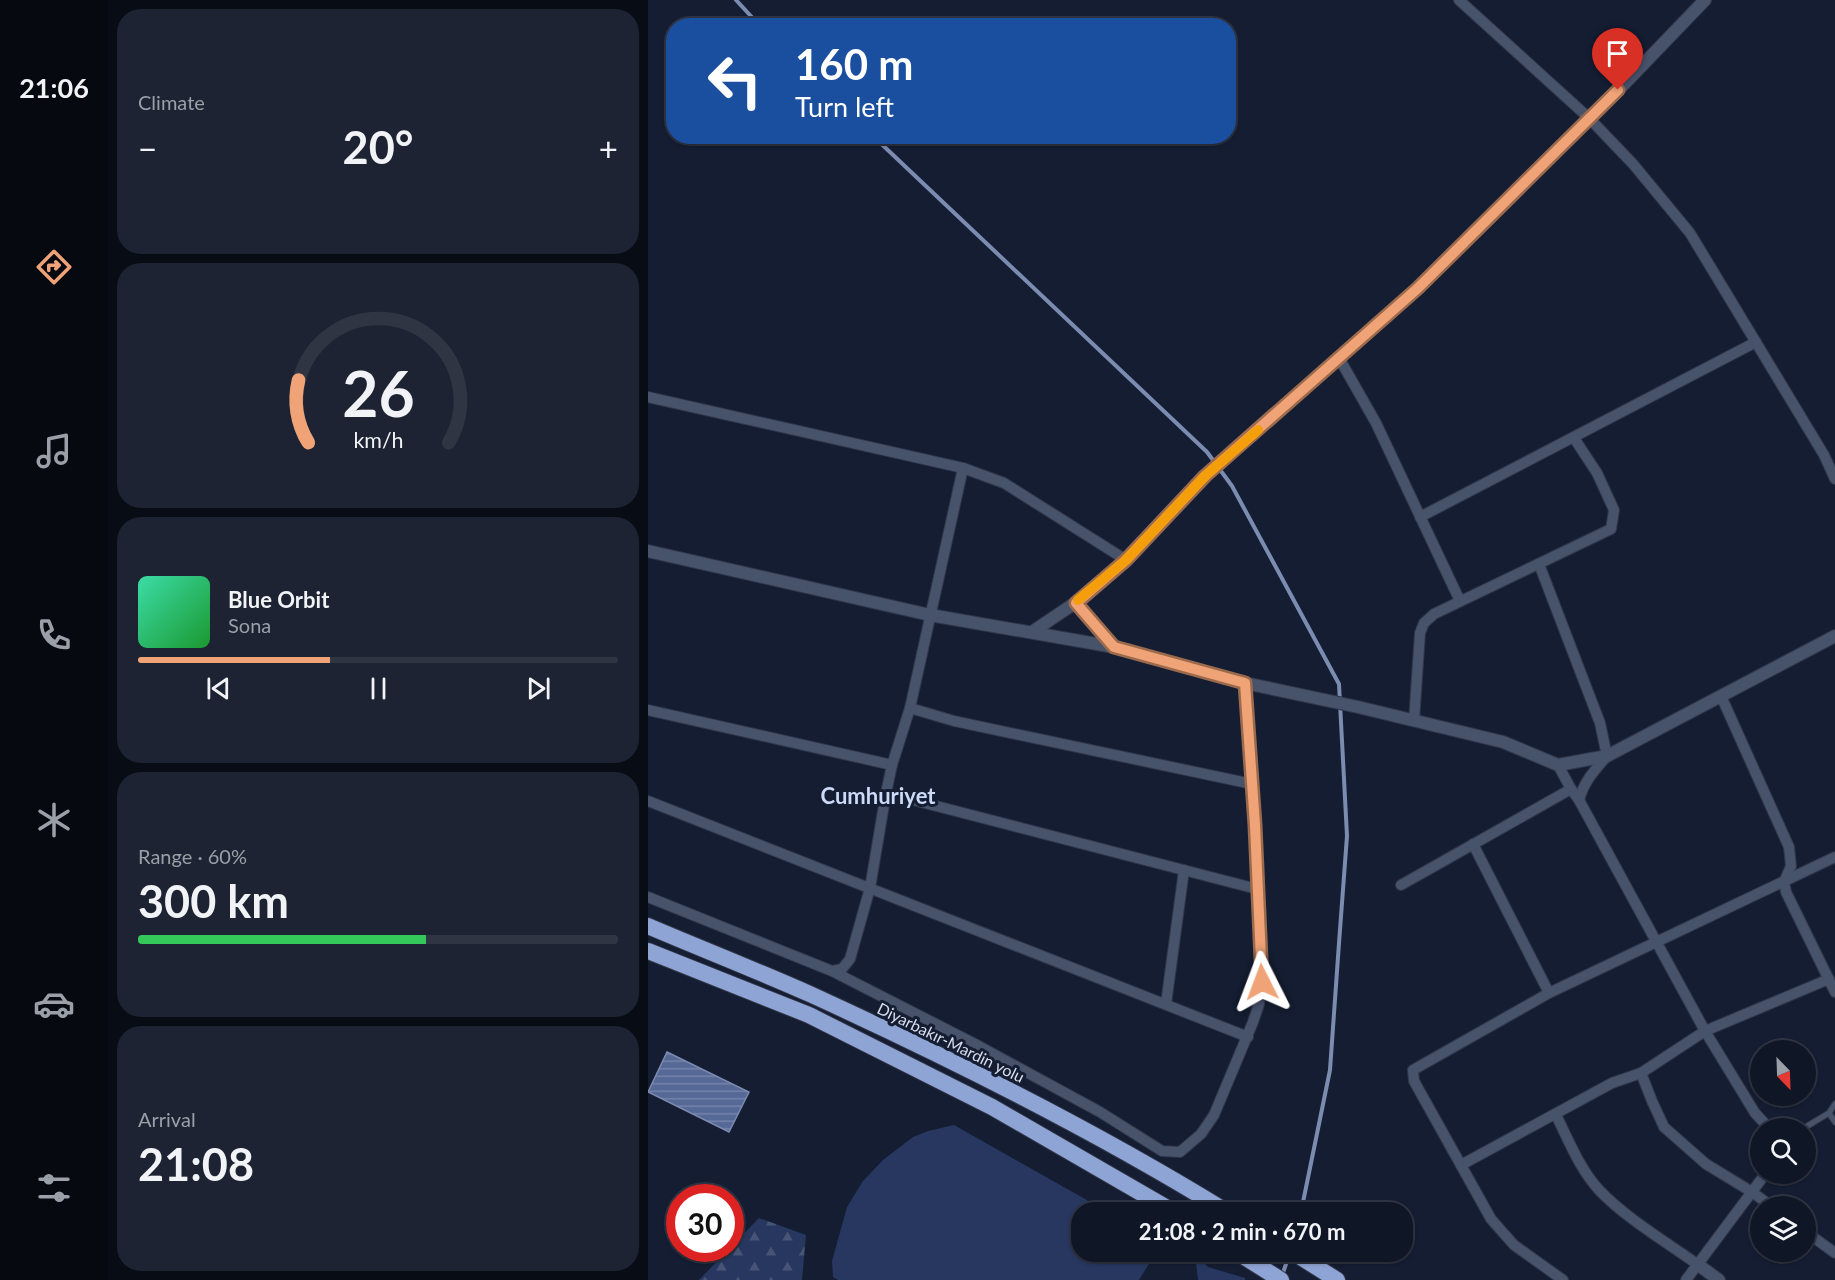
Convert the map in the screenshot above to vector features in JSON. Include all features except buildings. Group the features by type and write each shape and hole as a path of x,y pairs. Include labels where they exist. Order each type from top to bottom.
{"highway":[{"name":"Diyarbakır-Mardin yolu","path":"648,926 810,995 1020,1095 1211,1202"},
{"path":"648,951 809,1015 992,1107 1157,1202"},
{"path":"1252,1262 1281,1280"},
{"path":"1310,1262 1337,1280"}],"street":[{"path":"1459,0 1590,119 1633,164 1689,233 1824,455 1835,479"},
{"path":"1032,632 1076,603 1126,560 1205,476 1418,288 1590,119 1706,0"},
{"path":"1420,517 1756,342"},
{"path":"1339,358 1376,423 1460,601"},
{"path":"648,397 963,468 1004,483 1126,560"},
{"path":"1414,720 1420,633 1424,623 1434,614 1611,529 1614,510 1597,473 1574,438"},
{"path":"832,971 842,969 850,959 870,888 892,765 910,708 963,468"},
{"path":"648,551 930,615 1114,647 1245,683 1503,742 1558,765 1607,756 1835,636"},
{"path":"1539,564 1600,723 1607,756"},
{"path":"1076,603 1114,647"},
{"path":"648,897 832,971 975,1044 1100,1112 1162,1151 1180,1152 1201,1134 1214,1115 1248,1037 1259,1004 1262,982 1245,683"},
{"path":"1721,696 1789,847 1791,866 1784,882 1786,892 1835,992"},
{"path":"910,708 954,721 1252,784"},
{"path":"648,710 892,765"},
{"path":"1579,800 1583,786 1607,756"},
{"path":"1558,765 1705,1031 1760,1118"},
{"path":"1401,885 1571,789"},
{"path":"886,793 1257,889"},
{"path":"648,801 1248,1037"},
{"path":"1473,844 1549,993"},
{"path":"1563,1280 1514,1245 1491,1219 1414,1081 1413,1070 1549,993 1835,857"},
{"path":"1166,1004 1184,870"},
{"path":"1461,1165 1612,1083 1641,1073 1705,1031 1828,979"},
{"path":"1641,1073 1664,1127 1706,1164 1757,1196"},
{"path":"1556,1115 1578,1161 1600,1191 1629,1215 1719,1280"},
{"path":"1686,1280 1758,1184"},
{"path":"1816,1239 1835,1253"}],"lane":[{"path":"1816,1121 1829,1113 1835,1104"},
{"path":"1829,1113 1835,1122"}],"green space":[{"path":"954,1125 1090,1202 1071,1202 1071,1262 1150,1262 1139,1280 838,1280 833,1277 832,1261 847,1207 863,1181 883,1160 913,1137"},
{"path":"759,1218 806,1235 802,1280 699,1280 716,1262 744,1262 744,1234"},
{"path":"1196,1262 1203,1262 1208,1267 1245,1278 1245,1280 1198,1280"}],"shaded area":[{"path":"667,1052 749,1092 729,1132 648,1092"}],"waterway":[{"path":"736,0 753,18"},
{"path":"881,144 1207,452 1232,486 1339,684 1347,836 1330,1070 1303,1202"},
{"path":"1282,1276 1287,1262"}],"slow traffic":[{"path":"1078,600 1126,560 1205,476 1258,430"}],"district":[{"name":"Cumhuriyet","path":"878,795"}],"route":[{"path":"1262,982 1255,825 1245,683 1114,647 1076,603 1126,560 1205,476 1418,288 1618,90"}]}
